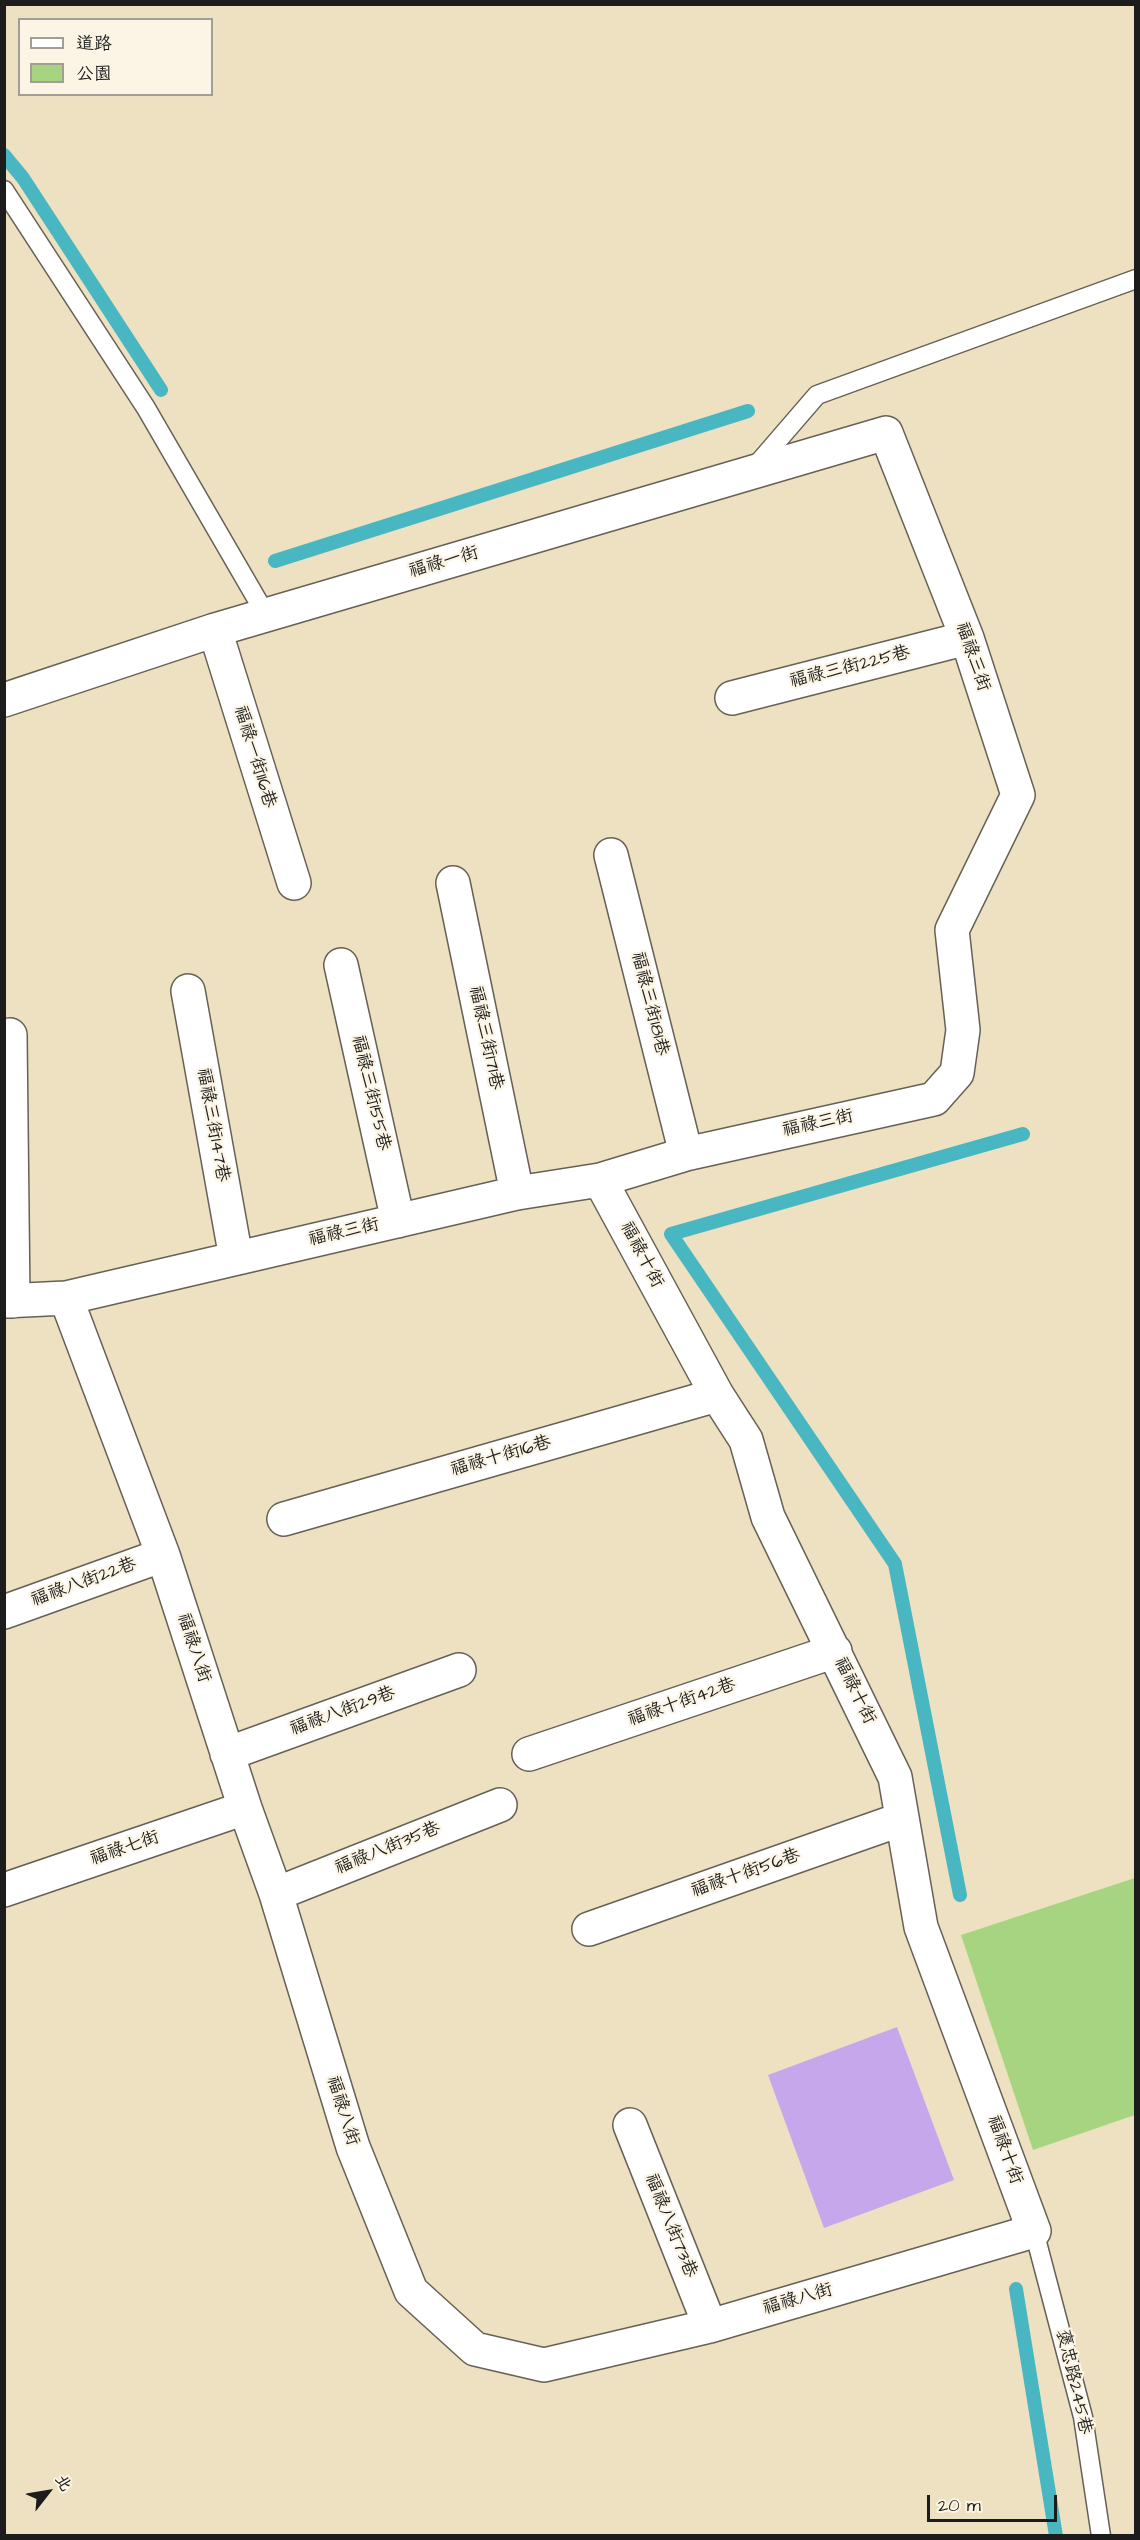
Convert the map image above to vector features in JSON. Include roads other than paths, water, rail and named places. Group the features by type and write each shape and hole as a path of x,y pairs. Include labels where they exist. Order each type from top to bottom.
{"street":[{"name":"福祿一街","path":"4,700 215,630 886,433"},
{"name":"福祿三街","path":"8,1301 66,1298 518,1193 600,1180 686,1154 934,1099 957,1073 963,1030 952,930 1018,795 967,638 886,433"},
{"name":"福祿一街116巷","path":"215,630 294,883"},
{"name":"福祿三街225巷","path":"732,698 967,638"},
{"name":"福祿三街181巷","path":"611,855 686,1154"},
{"name":"福祿三街171巷","path":"453,883 518,1193"},
{"name":"福祿三街155巷","path":"341,965 398,1221"},
{"name":"福祿三街147巷","path":"188,991 236,1258"},
{"path":"8,1301 9,1035"},
{"name":"福祿十街","path":"600,1180 717,1395 746,1440 768,1517 895,1777 921,1927 1034,2230"},
{"name":"福祿八街","path":"66,1298 163,1555 227,1754 276,1894 353,2147 411,2291 475,2349 544,2365 710,2326 1034,2230"},
{"name":"福祿十街16巷","path":"284,1519 717,1395"},
{"name":"福祿八街22巷","path":"4,1612 163,1555"},
{"name":"福祿十街42巷","path":"529,1754 835,1651"},
{"name":"福祿八街29巷","path":"227,1754 459,1671"},
{"name":"福祿八街35巷","path":"276,1894 500,1805"},
{"name":"福祿七街","path":"4,1890 245,1808"},
{"name":"福祿十街56巷","path":"589,1929 902,1819"},
{"name":"福祿八街73巷","path":"630,2125 710,2326"}],"lane":[{"path":"4,190 146,408 266,615"},
{"path":"748,474 817,394 1136,279"},
{"name":"褒忠路245巷","path":"1034,2230 1083,2417 1101,2535"}],"waterway":[{"path":"4,155 23,178 161,390"},
{"path":"275,561 748,411"},
{"path":"960,1895 895,1564 671,1234 1023,1134"},
{"path":"1016,2289 1056,2536"}]}
